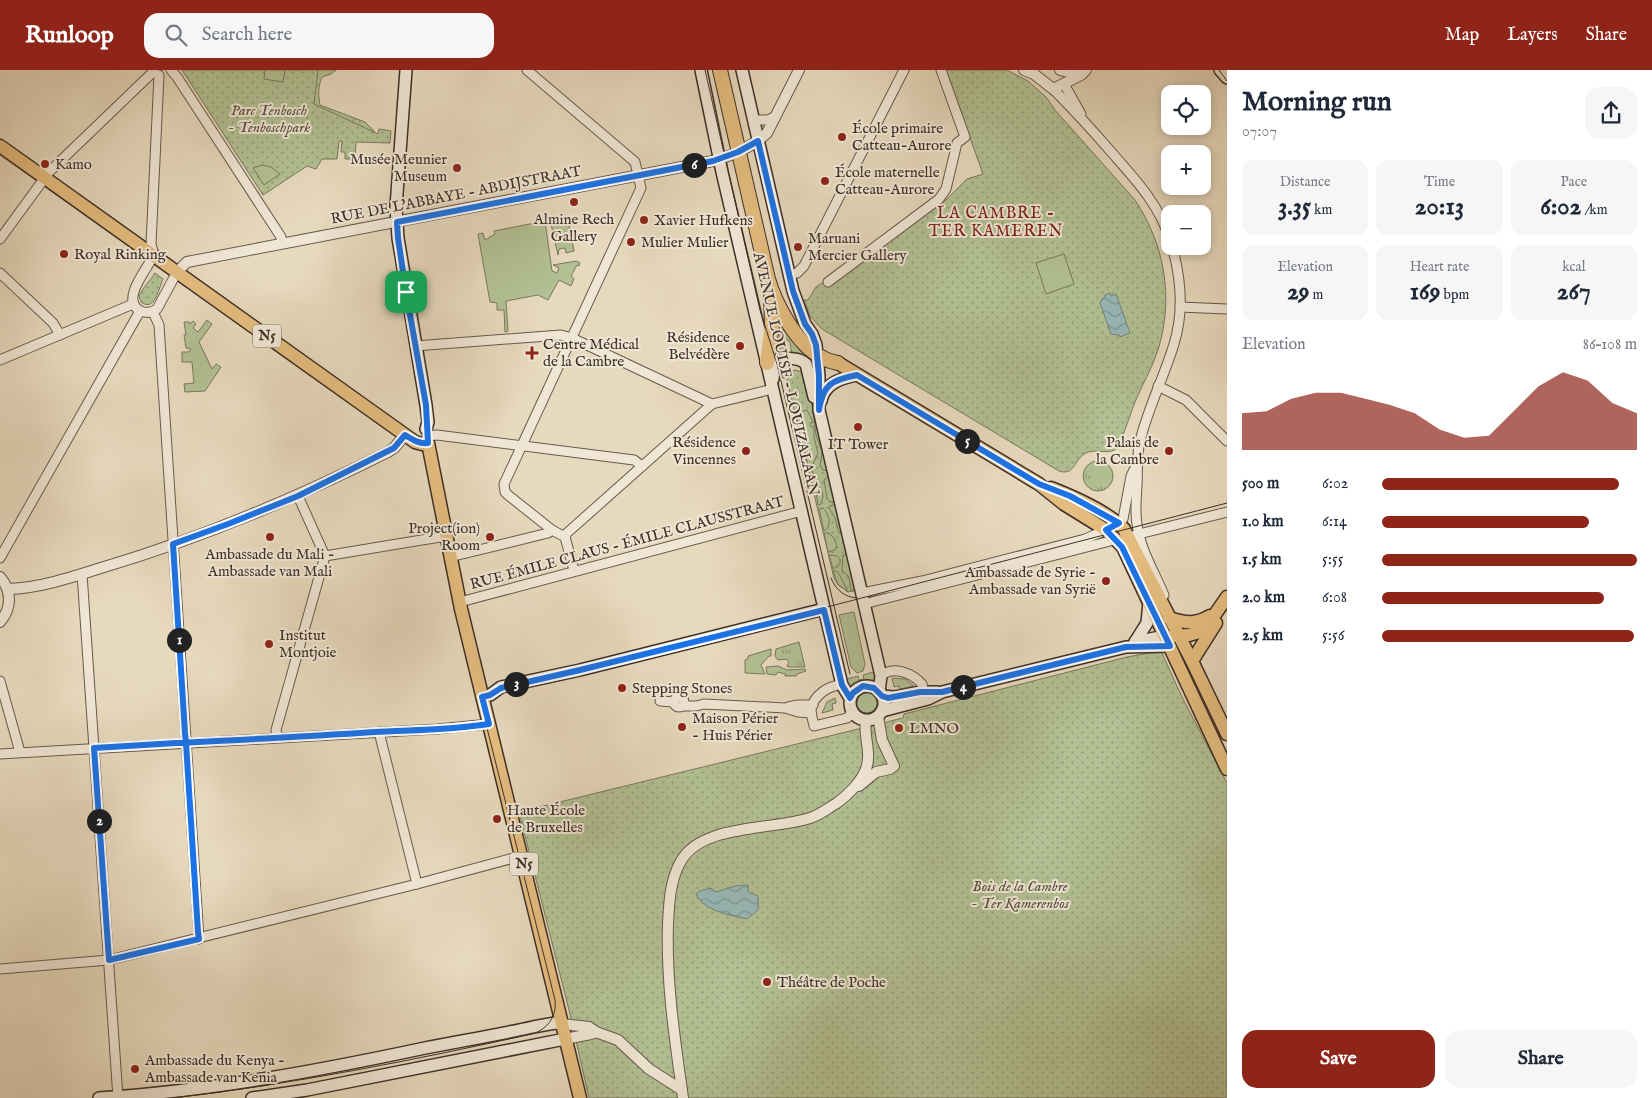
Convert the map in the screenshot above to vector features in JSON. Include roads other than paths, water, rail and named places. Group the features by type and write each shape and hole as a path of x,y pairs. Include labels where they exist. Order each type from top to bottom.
{"highway":[{"name":"AVENUE LOUISE - LOUIZALAAN","path":"720,70 780,295 794,319 816,349"},
{"name":"AVENUE LOUISE - LOUIZALAAN","path":"726,70 741,151 771,289 780,310 804,342 838,363"},
{"path":"767,363 772,325 771,289"}],"main road":[{"path":"406,70 397,222 424,399 422,406 423,423 427,436"},
{"name":"AVENUE LOUISE - LOUIZALAAN","path":"701,70 721,159 722,172 824,610 842,685 850,698"},
{"name":"AVENUE LOUISE - LOUIZALAAN","path":"742,70 789,275 805,324 812,334 816,349 819,410 881,676 881,694"},
{"path":"1220,70 1227,78"},
{"name":"N5","path":"0,146 415,442 422,444 427,436"},
{"path":"773,387 774,370 780,362 787,359 803,361 806,364 819,410"},
{"path":"838,363 1039,484 1064,504 1106,530 1130,534"},
{"path":"819,410 825,389 841,378 857,375"},
{"name":"N5","path":"427,436 460,602 557,1005 557,1023 565,1039 580,1098"},
{"path":"1039,484 1070,496 1119,523 1130,534 1227,734"},
{"path":"1130,534 1122,547 1227,769"},
{"path":"1130,644 1146,623 1149,602"},
{"path":"1168,615 1186,623 1194,623 1201,621 1222,605"},
{"path":"1182,641 1209,624 1222,605"},
{"path":"1192,661 1218,620 1222,605"},
{"path":"482,697 490,695 501,688 824,610"},
{"path":"942,692 920,692 894,697 881,694 874,688 863,686 853,693 850,703 852,713 866,720 928,699 942,692 1130,644 1182,641 1201,646"},
{"path":"880,714 884,704 881,694"},
{"path":"99,1098 167,1093 295,1075 557,1023"},
{"path":"252,1098 307,1090 565,1039"}],"street":[{"path":"155,72 167,74 170,70 281,237 282,243"},
{"path":"527,70 635,162 641,188 504,484 505,492 552,530 565,537 574,570"},
{"path":"758,141 767,133 799,70"},
{"path":"789,275 797,273 804,266 904,70"},
{"path":"828,282 939,199 946,189 957,143 965,137 941,70"},
{"path":"1024,70 1032,72 1053,89 1084,121 1138,182 1161,217"},
{"path":"1053,70 1064,84 1084,121"},
{"path":"1060,70 1068,72 1087,70"},
{"path":"1053,89 1087,70"},
{"path":"0,239 44,178 155,72"},
{"path":"155,72 151,244 154,255 132,294 136,307 145,313 157,310 176,272"},
{"path":"753,120 774,118"},
{"name":"RUE DE L'ABBAYE - ABDIJSTRAAT","path":"176,272 187,262 721,159 741,151 758,141"},
{"path":"863,599 1085,539 1106,530 1123,519 1131,476 1136,466 1144,425 1174,342 1180,307 1178,275 1174,255"},
{"path":"0,272 53,323 60,335"},
{"path":"0,360 60,335 136,307"},
{"path":"0,558 136,307"},
{"path":"1180,307 1227,309"},
{"path":"152,312 159,325 199,939"},
{"path":"415,346 561,335 572,338 712,404"},
{"path":"1158,386 1186,400 1227,441"},
{"path":"565,537 567,533 712,404 773,387"},
{"path":"8,589 26,588 82,574 228,524 298,496 394,448 405,435"},
{"path":"427,436 446,436 634,460 642,466"},
{"path":"1130,534 1136,511 1138,477 1136,466"},
{"path":"276,738 276,730 325,556 298,496"},
{"name":"RUE ÉMILE CLAUS - ÉMILE CLAUSSTRAAT","path":"460,602 574,570 802,511"},
{"path":"863,599 1227,512"},
{"path":"450,556 521,540 548,533 552,530"},
{"path":"325,556 446,536"},
{"path":"82,574 118,1097"},
{"path":"0,577 8,589 9,599 8,608 0,622"},
{"path":"881,676 893,671 908,673 922,684 923,689 920,692"},
{"path":"0,681 20,752"},
{"path":"842,685 831,687 816,698 812,709 814,726 847,718 852,713"},
{"path":"660,701 680,702 696,706 704,704 785,708 798,712 812,709"},
{"path":"854,788 876,772 890,769 894,766 882,740 880,714"},
{"path":"682,1094 669,986 668,938 672,887 681,861 696,844 712,837 784,825 814,817 843,798 854,788 865,772 869,754 864,728 866,720"},
{"path":"0,754 437,729 489,724"},
{"path":"379,732 417,884"},
{"path":"0,968 109,960 199,939 522,856"},
{"path":"557,1023 589,1027 596,1032 618,1040 649,1069 682,1094"},
{"path":"565,1039 596,1032"},
{"path":"657,1074 670,1075 678,1068"}],"water":[{"path":"1110,293 1111,296 1116,294 1130,333 1120,337 1119,335 1111,334 1100,303 1105,295"},
{"path":"748,885 748,892 758,896 758,910 747,919 711,908 705,905 696,894 711,888 716,892 735,886"}],"tram line":[{"path":"705,70 760,310 777,364 850,674"},
{"path":"1219,70 1227,81"},
{"path":"173,1098 264,1086 443,1053 532,1034 547,1025 553,1016 555,1000 483,712 486,698 495,688 804,613 1227,503"},
{"path":"831,578 841,592 857,598"}],"place":[{"name":"École primaire Catteau-Aurore","path":"842,137"},
{"name":"Kamo","path":"45,164"},
{"name":"Musée Meunier Museum","path":"457,168"},
{"name":"École maternelle Catteau-Aurore","path":"825,181"},
{"name":"Almine Rech Gallery","path":"574,202"},
{"name":"Xavier Hufkens","path":"644,220"},
{"name":"Mulier Mulier","path":"631,242"},
{"name":"Maruani Mercier Gallery","path":"798,247"},
{"name":"Royal Rinking","path":"64,254"},
{"name":"Résidence Belvédère","path":"740,346"},
{"name":"Centre Médical de la Cambre","path":"532,353"},
{"name":"IT Tower","path":"858,427"},
{"name":"Résidence Vincennes","path":"746,451"},
{"name":"Palais de la Cambre","path":"1169,451"},
{"name":"Ambassade du Mali - Ambassade van Mali","path":"270,537"},
{"name":"Project(ion) Room","path":"490,537"},
{"name":"Ambassade de Syrie - Ambassade van Syrië","path":"1106,581"},
{"name":"Institut Montjoie","path":"269,644"},
{"name":"Stepping Stones","path":"622,688"},
{"name":"Maison Périer - Huis Périer","path":"682,727"},
{"name":"LMNO","path":"899,728"},
{"name":"Haute École de Bruxelles","path":"497,819"},
{"name":"Théâtre de Poche","path":"767,982"},
{"name":"Ambassade du Kenya - Ambassade van Kenia","path":"135,1069"}],"district":[{"name":"LA CAMBRE - TER KAMEREN","path":"996,223"}],"park label":[{"name":"Parc Tenbosch - Tenboschpark","path":"269,118"},
{"name":"Bois de la Cambre - Ter Kamerenbos","path":"1020,894"}]}
